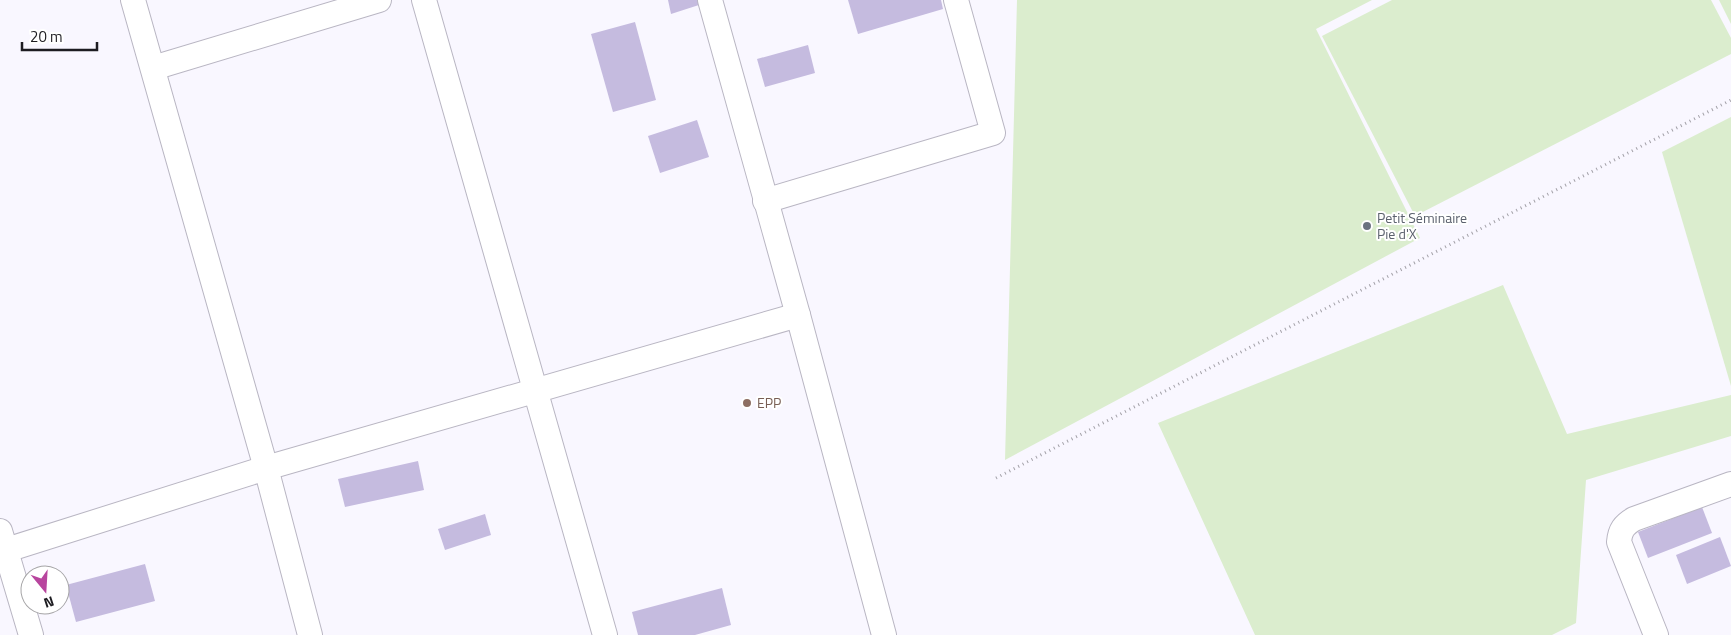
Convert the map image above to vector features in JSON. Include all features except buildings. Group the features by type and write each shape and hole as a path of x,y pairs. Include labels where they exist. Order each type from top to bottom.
{"street":[{"path":"133,0 266,468 310,635"},
{"path":"153,68 379,0"},
{"path":"424,0 605,635"},
{"path":"710,0 798,315 884,635"},
{"path":"766,200 993,134 956,0"},
{"path":"31,635 2,544 798,315"},
{"path":"1656,635 1619,542 1620,531 1634,520 1731,484"}],"path":[{"path":"996,478 1731,100"}],"green space":[{"path":"1017,0 1372,0 1316,29 1420,238 1005,460"},
{"path":"1392,0 1711,0 1731,38 1731,54 1415,216 1322,36"},
{"path":"1719,0 1731,0 1731,24"},
{"path":"1731,117 1731,386 1662,152"},
{"path":"1503,285 1567,434 1731,395 1731,436 1586,480 1576,623 1552,635 1255,635 1158,423"}],"place":[{"name":"Petit Séminaire Pie d'X","path":"1367,226"},
{"name":"EPP","path":"747,403"}]}
